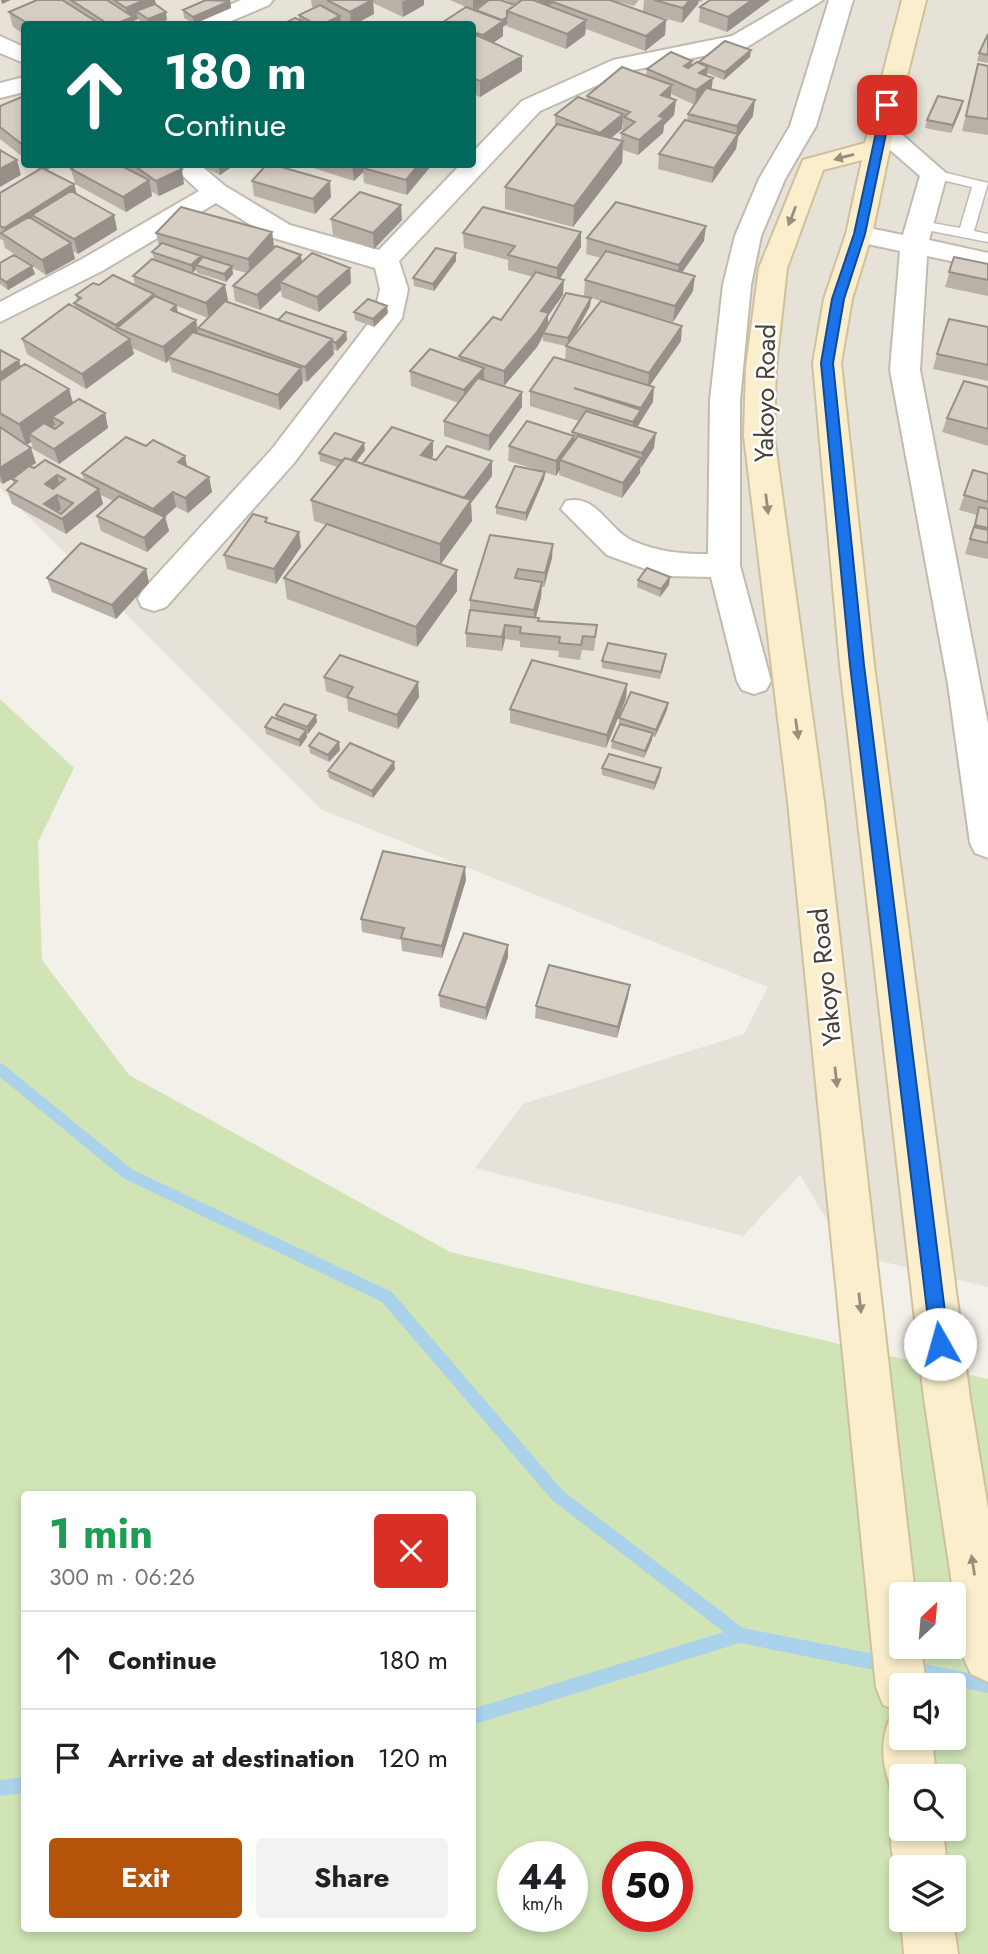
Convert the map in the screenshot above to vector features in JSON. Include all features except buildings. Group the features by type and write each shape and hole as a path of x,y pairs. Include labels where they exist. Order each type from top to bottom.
{"main road":[{"path":"914,0 879,139 859,234 838,299 827,363 857,665 947,1398 988,1657"},
{"name":"Yakoyo Road","path":"879,139 812,165 773,268 761,367 759,436 808,816 900,1673"},
{"path":"928,1932 931,1954"}],"street":[{"path":"212,21 261,0"},
{"path":"476,164 531,106 622,65 739,42 811,0"},
{"path":"754,681 724,566 725,400 737,285 747,236 772,179 803,125 841,0"},
{"path":"0,43 21,55"},
{"path":"0,92 21,85"},
{"path":"879,139 934,174 918,235 905,369 965,684 988,843"},
{"path":"154,599 282,456 388,318 397,295 394,277 385,260 279,231 216,192 188,168"},
{"path":"385,260 472,168"},
{"path":"0,313 93,265 216,192"},
{"path":"859,234 918,235 988,261"},
{"path":"577,509 618,547 665,565 724,566"}],"lane":[{"path":"934,174 984,186 966,233"},
{"path":"918,235 966,233 988,238"}],"shaded area":[{"path":"0,0 988,0 988,1287 847,1253 800,1175 743,1236 475,1168 523,1104 744,1034 768,987 322,810 0,488"}],"green space":[{"path":"0,699 74,768 38,842 42,960 129,1075 450,1252 988,1379 988,1954 0,1954"}],"waterway":[{"path":"0,1069 128,1174 387,1297 557,1495 740,1635"},
{"path":"476,1716 740,1635"},
{"path":"740,1635 889,1665"},
{"path":"910,1669 988,1685"},
{"path":"0,1788 21,1785"}],"route":[{"path":"887,105 859,234 838,299 827,363 857,665 940,1344"}]}
